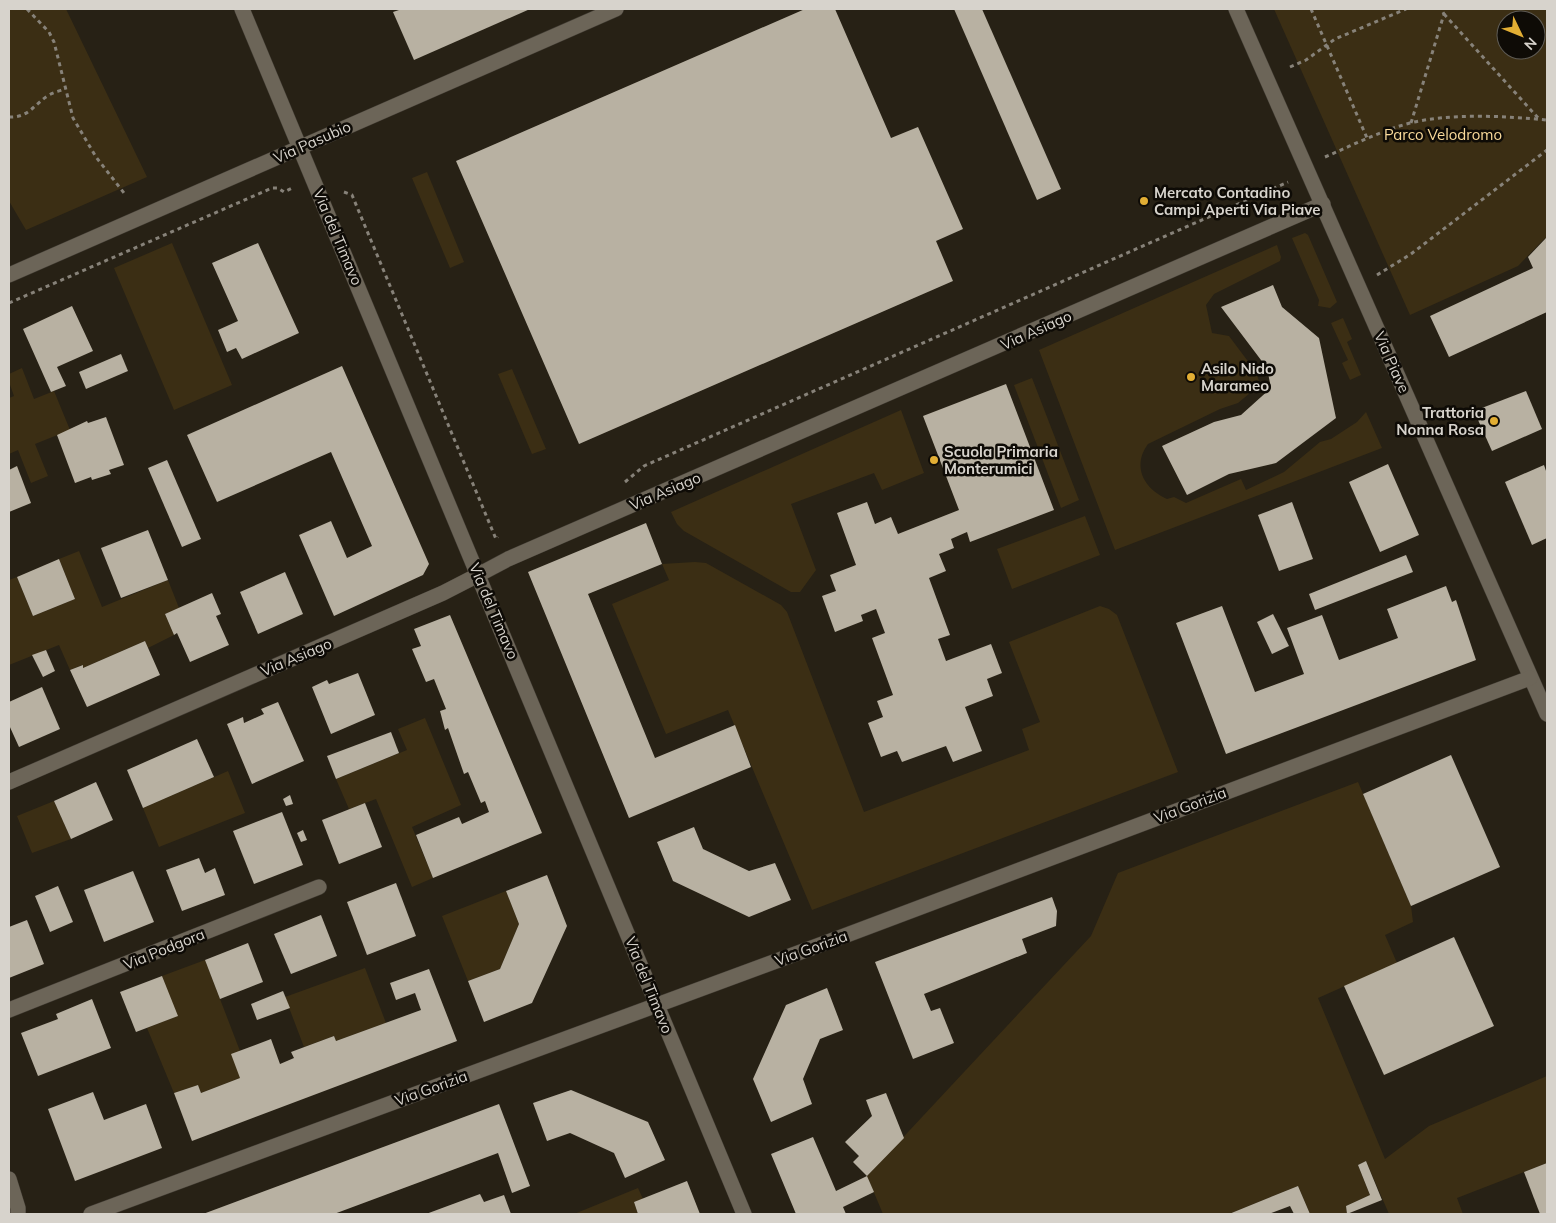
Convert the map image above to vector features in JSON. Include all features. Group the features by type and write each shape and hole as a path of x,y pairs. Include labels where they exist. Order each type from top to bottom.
{"street":[{"name":"Via del Timavo","path":"242,9 744,1214"},
{"name":"Via Pasubio","path":"9,275 616,9"},
{"name":"Via Piave","path":"1236,9 1547,714"},
{"name":"Via Asiago","path":"9,782 443,593 508,559 1323,204"},
{"name":"Via Gorizia","path":"91,1214 657,1005 1530,678"},
{"name":"Via Podgora","path":"9,1010 319,887"},
{"path":"9,1179 18,1214"}],"path":[{"path":"27,9 49,32 73,118 96,157 124,193"},
{"path":"1311,9 1367,138"},
{"path":"1290,68 1334,39 1406,9"},
{"path":"1441,9 1539,119"},
{"path":"1411,123 1444,14"},
{"path":"9,117 31,112 48,95 64,89"},
{"path":"1321,159 1367,138 1411,123 1461,117 1547,120"},
{"path":"1373,278 1411,254 1547,150"},
{"path":"638,470 1294,179"},
{"path":"9,303 272,188 284,192"},
{"path":"340,191 352,195 496,539"}],"green space":[{"path":"9,9 66,9 147,177 26,230 9,201"},
{"name":"Parco Velodromo","path":"1274,9 1547,9 1547,241 1545,238 1518,266 1410,315"},
{"path":"427,172 464,262 450,268 412,178"},
{"path":"1305,233 1308,235 1337,302 1330,308 1318,306 1319,300 1292,238"},
{"path":"172,243 232,385 174,410 114,268"},
{"path":"1277,245 1281,257 1280,261 1214,294 1206,305 1212,333 1229,336 1256,372 1259,381 1256,388 1238,403 1220,409 1148,444 1141,460 1142,476 1152,489 1167,499 1174,497 1186,503 1241,479 1246,490 1284,472 1320,442 1331,439 1357,422 1366,412 1382,448 1115,550 1039,350"},
{"path":"1343,318 1352,339 1347,342 1361,375 1350,380 1342,363 1348,360 1331,323"},
{"path":"22,368 34,399 54,391 70,430 35,444 48,476 31,483 18,450 9,454 9,398 14,396 9,382 9,374"},
{"path":"512,369 546,449 532,454 498,374"},
{"path":"1032,378 1079,500 1061,508 1014,385"},
{"path":"901,410 924,473 882,490 874,473 791,504 816,570 800,592 791,592 684,531 677,524 671,512"},
{"path":"1085,516 1100,555 1012,589 997,549"},
{"path":"79,551 102,607 168,580 179,608 165,614 174,635 148,648 145,641 83,668 82,665 70,670 59,645 9,665 9,580 17,577 33,616 75,599 59,559"},
{"path":"706,563 781,605 787,612 864,812 1029,750 1022,729 1040,722 1009,642 1100,606 1109,609 1117,615 1178,772 812,910 728,710 666,734 612,604 669,580 662,564"},
{"path":"425,718 461,805 412,827 433,878 412,887 376,799 349,809 336,779 407,750 398,729"},
{"path":"228,771 245,813 159,847 143,808"},
{"path":"1358,782 1411,906 1413,922 1385,935 1397,963 1318,998 1385,1159 1429,1126 1547,1076 1547,1163 1457,1198 1463,1214 1389,1214 1366,1161 1358,1165 1370,1195 1346,1206 1347,1214 1310,1214 1298,1186 1229,1214 883,1214 867,1176 1091,936 1118,873"},
{"path":"54,801 71,839 32,853 17,816"},
{"path":"506,891 519,924 500,969 468,981 442,916"},
{"path":"205,960 240,1051 240,1078 201,1093 198,1085 174,1093 147,1028 177,1016 162,976"},
{"path":"365,968 386,1023 336,1041 334,1036 304,1047 285,997"},
{"path":"638,1188 643,1199 634,1202 638,1214 574,1214"}],"building":[{"path":"402,9 530,9 414,60 393,12"},
{"path":"805,9 835,9 891,138 918,127 963,229 936,241 953,281 579,444 456,161"},
{"path":"954,9 982,9 1061,189 1037,200"},
{"path":"1546,238 1547,312 1449,357 1430,316 1533,268 1528,257"},
{"path":"258,243 299,333 242,359 236,348 227,352 218,330 238,321 212,263"},
{"path":"1273,285 1282,307 1319,338 1336,418 1276,463 1229,474 1187,495 1162,446 1214,422 1241,415 1271,388 1267,368 1221,307"},
{"path":"72,306 93,351 57,367 66,386 51,392 23,329"},
{"path":"121,354 128,371 86,389 79,372"},
{"path":"342,366 429,564 423,575 334,616 299,535 331,521 347,558 372,546 331,452 217,502 187,435"},
{"path":"1006,384 1054,510 970,542 967,532 951,539 954,548 939,554 946,571 929,578 950,635 938,639 946,661 991,644 1002,673 987,679 993,696 965,707 982,751 953,762 946,746 902,762 897,751 881,757 868,723 883,717 877,701 893,695 872,638 885,633 876,609 861,615 863,621 835,632 822,596 836,591 830,575 856,565 837,513 867,502 875,524 891,517 898,534 959,510 923,416"},
{"path":"1526,391 1542,429 1492,451 1474,411"},
{"path":"106,417 124,465 109,470 111,474 92,480 91,477 75,483 57,435 87,421 88,423"},
{"path":"167,460 201,539 182,547 148,468"},
{"path":"1388,464 1419,535 1380,552 1349,482"},
{"path":"1544,465 1547,474 1547,538 1532,545 1505,482"},
{"path":"17,466 31,503 9,512 9,470"},
{"path":"1292,502 1313,559 1279,571 1258,515"},
{"path":"646,523 662,564 588,594 655,758 735,725 751,767 629,818 528,572"},
{"path":"148,530 168,580 121,598 101,548"},
{"path":"1406,555 1413,572 1315,610 1309,594"},
{"path":"59,559 75,599 33,616 17,577"},
{"path":"285,572 303,614 258,634 240,592"},
{"path":"1446,586 1452,602 1456,600 1476,660 1226,754 1176,623 1222,606 1255,692 1304,674 1287,628 1322,615 1339,660 1398,638 1387,609"},
{"path":"212,593 221,614 216,616 229,645 190,662 177,633 174,635 165,614"},
{"path":"1273,614 1289,646 1272,654 1257,622"},
{"path":"450,615 542,833 433,878 416,835 459,817 462,824 489,812 485,801 481,803 468,772 464,774 448,728 445,730 440,711 446,709 434,679 426,682 412,649 421,646 414,629"},
{"path":"145,641 160,675 87,707 70,670 83,665 83,668"},
{"path":"46,650 55,671 43,677 32,655"},
{"path":"358,673 375,715 331,734 312,687 327,680 329,684"},
{"path":"42,687 60,729 19,747 9,725 9,702"},
{"path":"278,702 304,761 252,784 227,724 243,717 244,723 264,714 261,709"},
{"path":"391,732 399,753 336,779 327,756"},
{"path":"197,739 214,777 143,808 127,770"},
{"path":"1451,755 1500,867 1411,906 1363,794"},
{"path":"96,782 113,820 71,839 54,801"},
{"path":"290,795 293,804 286,806 283,799"},
{"path":"365,803 382,847 339,864 322,820"},
{"path":"282,812 303,865 254,884 233,831"},
{"path":"694,827 703,849 749,871 775,863 791,900 749,917 673,881 657,842"},
{"path":"303,830 307,840 301,842 297,833"},
{"path":"199,858 205,873 215,868 225,895 182,911 166,870"},
{"path":"133,871 154,922 104,942 84,890"},
{"path":"547,875 567,926 532,1003 484,1022 468,981 500,969 519,924 506,891"},
{"path":"396,883 416,936 367,955 347,902"},
{"path":"58,886 73,922 50,932 35,896"},
{"path":"1052,897 1057,911 1056,926 1022,939 1027,953 924,994 931,1011 940,1008 954,1043 913,1059 875,962"},
{"path":"321,915 337,956 291,974 274,934"},
{"path":"27,920 44,964 9,978 9,927"},
{"path":"1454,937 1494,1026 1384,1075 1344,986"},
{"path":"248,943 263,982 220,999 205,960"},
{"path":"429,969 457,1041 192,1141 174,1093 198,1085 201,1093 240,1078 231,1054 271,1039 280,1064 294,1058 291,1052 334,1036 336,1041 421,1010 415,993 396,1000 390,983"},
{"path":"162,976 178,1016 136,1032 120,992"},
{"path":"827,988 843,1030 820,1039 803,1079 812,1104 771,1122 753,1079 786,1005"},
{"path":"283,991 290,1008 257,1020 251,1004"},
{"path":"92,999 111,1048 38,1076 21,1033 58,1019 56,1014"},
{"path":"571,1090 648,1122 665,1160 625,1178 614,1153 570,1133 547,1141 533,1103"},
{"path":"93,1092 104,1120 146,1104 162,1148 75,1181 48,1109"},
{"path":"886,1093 904,1138 867,1176 853,1162 859,1156 845,1142 872,1116 866,1100"},
{"path":"499,1104 530,1186 512,1193 498,1153 334,1214 203,1214"},
{"path":"813,1137 836,1191 867,1176 874,1192 843,1207 846,1214 796,1214 771,1154"},
{"path":"1366,1161 1382,1200 1347,1214 1346,1206 1370,1195 1358,1165"},
{"path":"1547,1163 1547,1214 1540,1214 1524,1172"},
{"path":"687,1181 700,1214 638,1214 634,1202"},
{"path":"1298,1186 1310,1214 1294,1214 1290,1206 1269,1214 1229,1214"},
{"path":"480,1194 484,1202 504,1195 511,1214 426,1214"}],"place":[{"name":"Mercato Contadino Campi Aperti Via Piave","path":"1144,201"},
{"name":"Asilo Nido Marameo","path":"1191,377"},
{"name":"Trattoria Nonna Rosa","path":"1494,421"},
{"name":"Scuola Primaria Monterumici","path":"934,460"}]}
